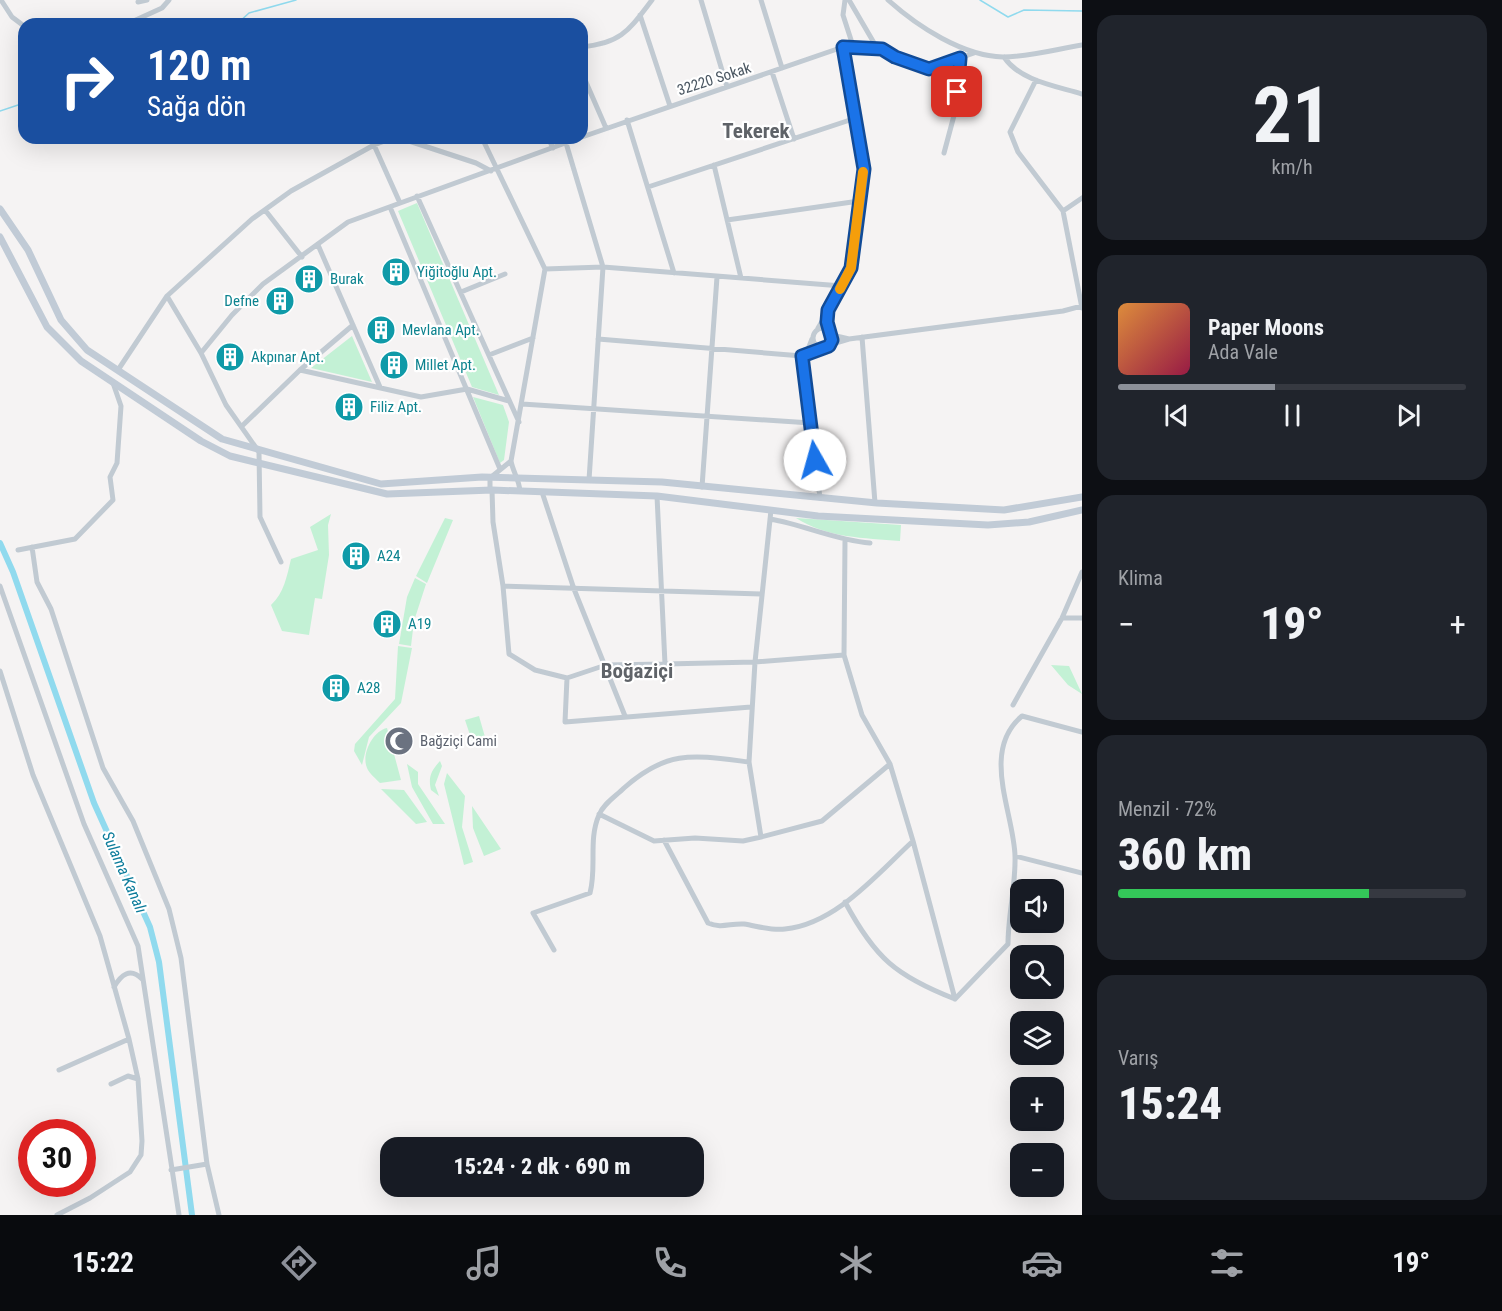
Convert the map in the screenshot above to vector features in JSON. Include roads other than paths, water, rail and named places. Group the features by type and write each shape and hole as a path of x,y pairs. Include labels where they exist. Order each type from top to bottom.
{"main road":[{"path":"0,209 28,250 61,320 87,350 222,439 259,452 381,484 490,478 662,482 875,503 1004,510 1082,497"},
{"path":"0,237 47,327 81,361 201,441 230,456 261,464 387,494 491,490 657,496 818,516 987,525 1029,522 1082,510"}],"street":[{"path":"1,0 12,17 18,22"},
{"path":"138,2 147,0"},
{"path":"140,18 162,8 169,0"},
{"path":"588,46 619,39 652,0"},
{"path":"701,0 727,87"},
{"path":"761,0 782,68"},
{"path":"847,0 843,15 853,46"},
{"path":"847,0 877,48"},
{"path":"888,0 930,29 974,53 1004,57 1082,45"},
{"path":"640,15 670,106"},
{"path":"820,498 804,354 851,268 864,169 843,47"},
{"name":"32220 Sokak","path":"588,134 843,47 877,48 929,69 974,53"},
{"path":"1004,57 1011,66 1036,80 1082,94"},
{"path":"944,153 956,108 960,58"},
{"path":"772,72 794,139"},
{"path":"598,339 804,354 849,339 1082,306 1063,211 1018,152 1010,132 1036,80"},
{"path":"588,87 606,128"},
{"path":"648,187 856,118"},
{"path":"627,120 674,273"},
{"path":"417,144 494,170"},
{"path":"484,144 494,170 546,269 511,461 513,472 519,479 520,491"},
{"path":"551,144 553,148"},
{"name":"32220 Sokak","path":"201,354 232,315 262,284 348,222 562,144"},
{"path":"567,144 603,267 589,480"},
{"path":"118,370 167,296 265,210 291,191 374,145 400,203"},
{"path":"714,165 741,278"},
{"path":"417,196 519,422"},
{"path":"1063,211 1082,198"},
{"path":"727,220 860,201"},
{"path":"390,207 500,470"},
{"path":"265,210 302,257"},
{"path":"318,245 380,387"},
{"path":"1073,255 1082,252"},
{"path":"546,269 603,267 842,286"},
{"path":"460,292 505,274"},
{"path":"702,487 717,277"},
{"path":"167,296 201,354 226,405 259,452 261,464 260,517 280,562"},
{"path":"828,310 829,345"},
{"path":"242,426 300,370 353,324"},
{"path":"819,328 849,339"},
{"path":"813,337 815,344 820,347"},
{"path":"862,337 875,503"},
{"path":"489,355 533,338"},
{"path":"300,370 421,396 467,389 509,401"},
{"path":"18,549 75,539 113,500 110,477 117,463 121,406 113,382"},
{"path":"522,404 708,414 811,423"},
{"path":"511,461 490,478 493,522 503,586 509,654 535,670 567,678 606,665 755,662 844,655"},
{"path":"542,492 574,589 625,717"},
{"path":"657,496 665,664"},
{"path":"761,837 749,762 751,707 771,510"},
{"path":"770,519 793,523 845,541 870,543"},
{"path":"845,541 844,655 862,714 890,764 955,999"},
{"path":"32,547 37,582 51,609 103,768 133,821 169,909 181,958 207,1164 219,1215"},
{"path":"1013,705 1062,618 1082,572"},
{"path":"0,586 84,824 138,946 179,1215"},
{"path":"503,586 761,594"},
{"path":"1062,618 1082,618"},
{"path":"0,671 33,775 100,936 138,1080 142,1141 141,1155 136,1164 120,1179 57,1215"},
{"path":"567,678 565,722 751,707"},
{"path":"955,999 1008,944 1008,918 1015,856 999,765 1012,725 1022,716 1082,732"},
{"path":"554,950 533,913 590,893 591,852 599,814 642,773 668,758 708,757 749,762"},
{"path":"599,814 654,841 695,838 743,841 822,821 890,764"},
{"path":"664,840 708,923 719,928 740,924 784,929 814,922 845,902 913,842"},
{"path":"1015,856 1082,873"},
{"path":"845,902 862,934 881,958 917,984 955,999"},
{"path":"114,987 120,977 129,972 136,973 143,981"},
{"path":"59,1070 129,1039"},
{"path":"111,1084 128,1076 138,1080"},
{"path":"173,1170 207,1164"}],"waterway":[{"path":"244,18 249,13 296,0"},
{"path":"980,0 1008,17 1024,10 1082,11"},
{"path":"0,111 18,105"},
{"name":"Sulama Kanalı","path":"0,543 13,572 94,803 150,927 159,962 192,1215"}],"place":[{"name":"Yiğitoğlu Apt.","path":"396,272"},
{"name":"Burak","path":"309,279"},
{"name":"Defne","path":"280,301"},
{"name":"Mevlana Apt.","path":"381,330"},
{"name":"Akpınar Apt.","path":"230,357"},
{"name":"Millet Apt.","path":"394,365"},
{"name":"Filiz Apt.","path":"349,407"},
{"name":"A24","path":"356,556"},
{"name":"A19","path":"387,624"},
{"name":"A28","path":"336,688"},
{"name":"Bağziçi Cami","path":"399,741"}],"district":[{"name":"Tekerek","path":"756,131"},
{"name":"Boğaziçi","path":"637,671"}]}
